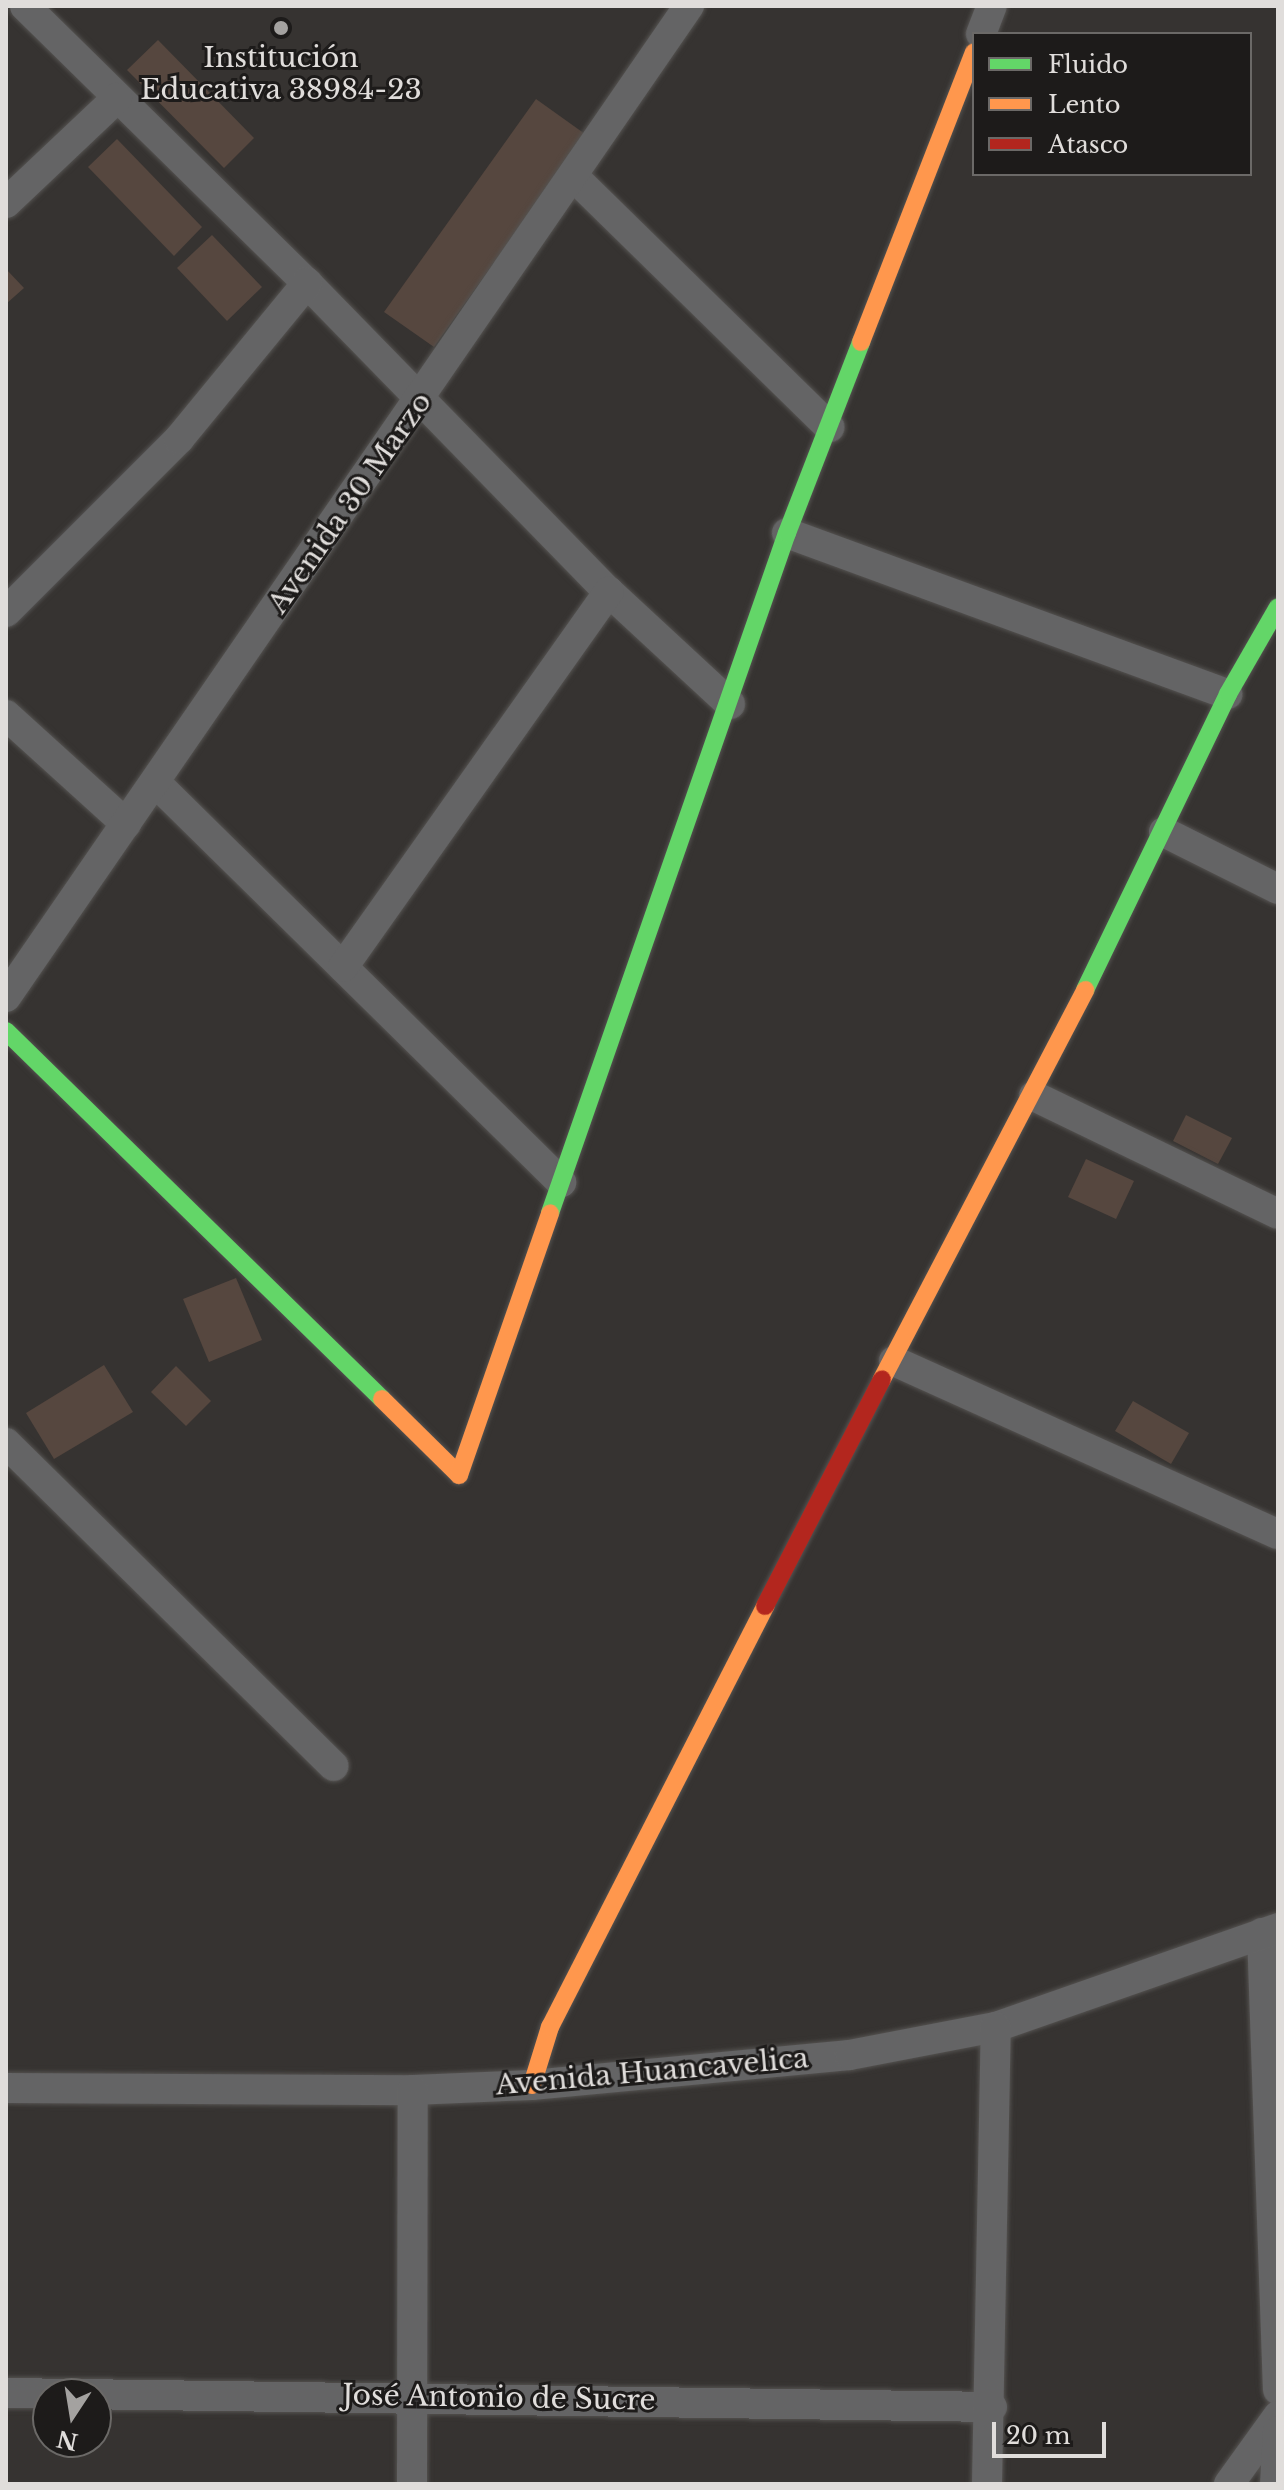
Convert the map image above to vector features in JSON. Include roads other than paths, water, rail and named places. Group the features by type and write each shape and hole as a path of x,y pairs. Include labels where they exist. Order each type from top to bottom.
{"street":[{"path":"25,6 307,283 609,592 730,704"},
{"name":"Avenida 30 Marzo","path":"6,997 420,401 689,6"},
{"path":"982,32 992,6"},
{"path":"6,1031 459,1475 730,704 787,533 972,57"},
{"path":"6,203 117,98"},
{"path":"573,176 829,427"},
{"path":"6,612 179,439 307,283"},
{"path":"787,533 1228,694"},
{"path":"343,967 609,592"},
{"path":"532,2085 550,2027 1034,1096 1228,694 1278,607"},
{"path":"6,715 126,824"},
{"path":"156,783 561,1182"},
{"path":"1164,832 1278,889"},
{"path":"1034,1096 1278,1214"},
{"path":"894,1361 1278,1534"},
{"path":"6,1443 334,1766"},
{"path":"1270,1931 1278,2390"},
{"name":"Avenida Huancavelica","path":"6,2088 413,2090 532,2085 850,2055 996,2027 1270,1931"},
{"path":"987,2484 992,2407 996,2027"},
{"path":"412,2484 413,2090"},
{"name":"José Antonio de Sucre","path":"6,2393 412,2396 992,2407"},
{"path":"1229,2484 1278,2416"},
{"path":"1275,2484 1278,2431"}],"place":[{"name":"Institución Educativa 38984-23","path":"281,28"}]}
